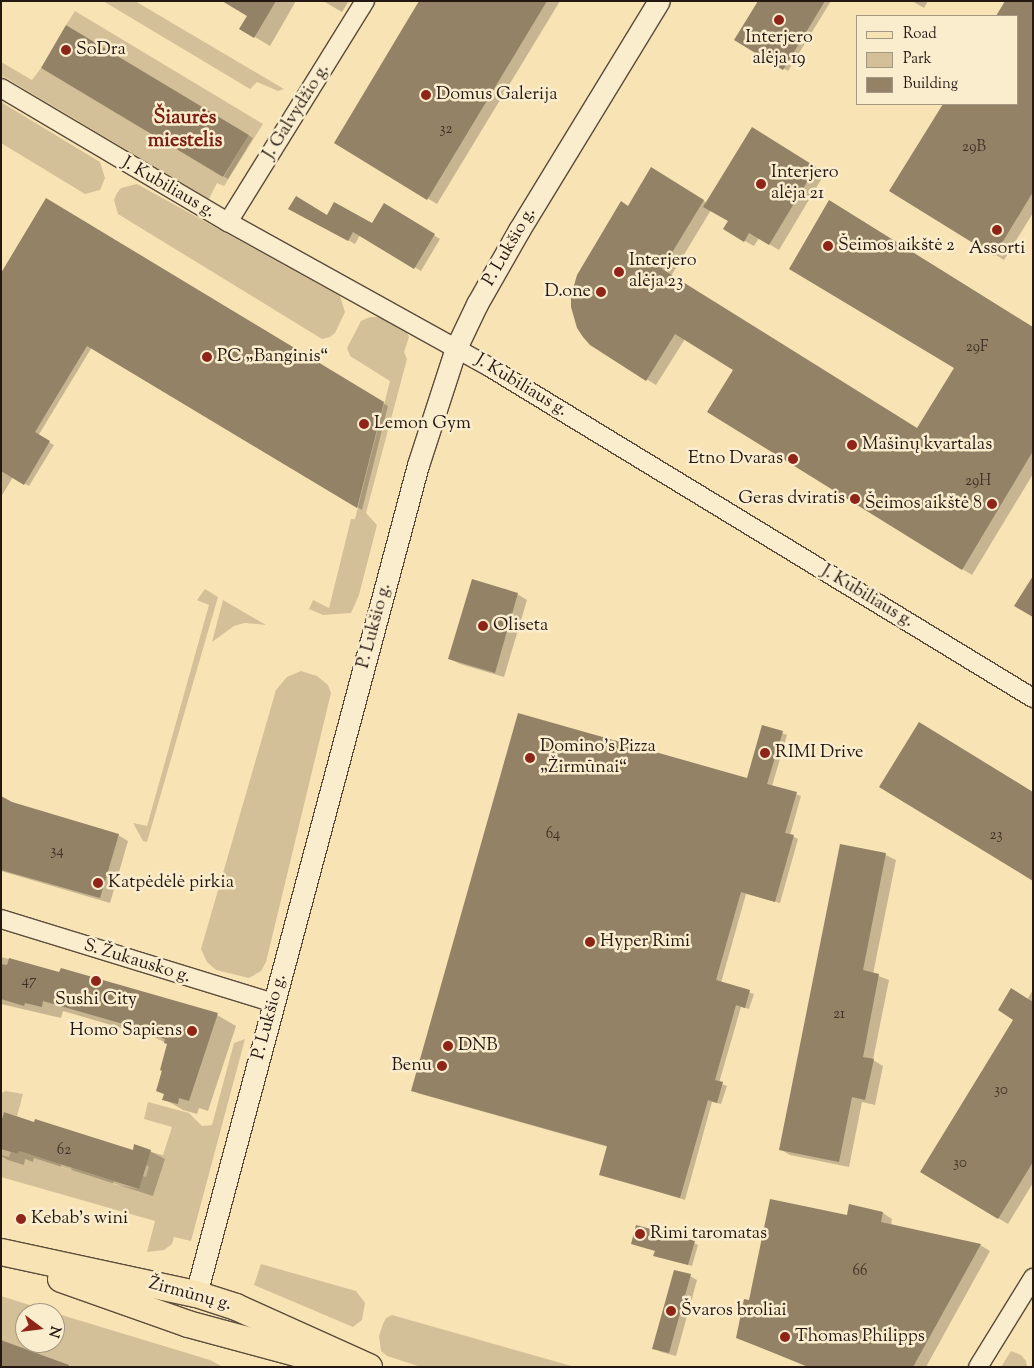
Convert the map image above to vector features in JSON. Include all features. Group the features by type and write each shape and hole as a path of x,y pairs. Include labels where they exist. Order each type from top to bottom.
{"main road":[{"name":"Žirmūnų g.","path":"1,1252 196,1294 236,1307 369,1367"},
{"name":"Žirmūnų g.","path":"1,1258 188,1324 349,1367"},
{"path":"188,1324 196,1294"}],"street":[{"name":"J. Galvydžio g.","path":"228,222 365,1"},
{"name":"P. Lukšio g.","path":"196,1294 418,465 456,348 477,304 519,230 659,1"},
{"name":"J. Kubiliaus g.","path":"1,88 228,222 456,348 1033,698"},
{"name":"S. Žukausko g.","path":"1,919 274,1003"},
{"path":"978,1367 1033,1278"}],"green space":[{"path":"103,1 135,1 284,89 278,91 257,82 250,89"},
{"path":"75,11 263,124 224,186 217,183 209,199 1,75 1,62 32,80 41,68 224,177 249,135 66,25"},
{"path":"1,102 100,162 105,178 100,190 85,194 1,143"},
{"path":"137,184 340,296 345,312 335,333 330,337 322,339 118,214 114,200 117,193 121,188"},
{"path":"370,317 379,317 407,333 409,337 404,352 407,359 366,513 377,525 359,595 351,613 323,615 309,609 313,600 329,608 351,519 355,519 390,381 350,356 347,348 361,321"},
{"path":"205,589 218,597 147,842 143,841 133,823 147,826 209,605 197,600"},
{"path":"223,600 266,625 245,623 234,626 212,642"},
{"path":"301,671 317,676 328,685 331,693 266,962 261,971 249,978 216,970 207,962 201,949 276,690 287,677"},
{"path":"245,1039 191,1241 174,1237 172,1244 164,1250 147,1252 155,1221 1,1177 1,1155 9,1157 11,1152 18,1154 19,1151 61,1164 61,1167 71,1170 72,1168 114,1181 113,1184 138,1189 143,1176 146,1177 149,1167 146,1165 150,1152 163,1155 172,1127 144,1119 148,1102 189,1113 202,1126 212,1125 234,1043"},
{"path":"6,1091 23,1094 17,1116 4,1112 1,1122 1,1093"},
{"path":"261,1264 356,1291 365,1303 362,1320 353,1327 254,1285"},
{"path":"1,1296 23,1303 15,1303 15,1345 1,1340"},
{"path":"392,1315 575,1367 421,1367 387,1356 381,1351 379,1336 386,1318"},
{"path":"65,1316 210,1360 223,1367 73,1367 36,1353 65,1353"},
{"path":"1011,1351 1021,1355 1026,1361 1027,1367 1001,1367"}],"building":[{"path":"222,1 276,1 254,38 239,29 247,16"},
{"name":"Domus Galerija","path":"419,1 547,1 427,200 334,143"},
{"name":"Interjero alėja 19","path":"758,1 825,1 783,70 734,40"},
{"path":"1005,1 1033,1 1033,192 994,256 889,191 942,105 1019,105 1019,15 997,15"},
{"path":"66,25 249,135 223,177 41,68"},
{"name":"Interjero alėja 21","path":"752,127 816,167 769,245 749,233 744,242 723,229 728,221 703,207"},
{"path":"651,167 704,200 662,269 917,428 954,368 789,269 829,200 1033,327 1033,451 962,570 707,412 733,370 675,334 646,381 590,345 583,337 577,328 571,307 571,296 577,275 621,201 628,206"},
{"path":"296,196 327,215 334,202 372,223 384,203 435,234 414,269 353,232 348,241 288,209"},
{"name":"PC „Banginis“","path":"46,198 384,402 357,508 87,346 35,432 50,441 24,485 1,471 1,273"},
{"path":"1033,576 1033,617 1014,606"},
{"name":"Oliseta","path":"472,579 518,593 495,673 448,659"},
{"name":"Hyper Rimi","path":"518,713 747,778 762,725 783,731 767,784 797,792 785,833 794,835 775,902 741,892 716,980 750,990 745,1008 736,1005 715,1080 723,1082 717,1103 708,1100 680,1198 599,1175 607,1146 411,1091"},
{"path":"919,722 1033,792 1033,881 879,787"},
{"path":"1,796 12,802 119,834 100,898 1,870"},
{"path":"840,844 886,853 863,970 879,974 863,1057 874,1059 865,1100 852,1097 839,1162 779,1150"},
{"path":"9,958 59,972 61,968 218,1013 189,1101 179,1098 178,1104 162,1100 164,1094 156,1091 167,1044 164,1043 165,1039 143,1032 144,1030 43,1001 42,1007 25,1003 24,1006 1,999 1,964 7,965"},
{"path":"1011,988 1033,1002 1033,1162 998,1219 920,1172 1013,1020 998,1010"},
{"path":"4,1112 34,1122 35,1119 133,1150 134,1144 151,1150 139,1189 19,1151 18,1154 1,1149 1,1122"},
{"path":"770,1199 847,1215 849,1204 883,1212 881,1222 981,1244 913,1367 809,1367 736,1338 744,1299 749,1300"},
{"path":"636,1225 695,1241 688,1265 653,1256 655,1251 631,1244"},
{"name":"Švaros broliai","path":"674,1270 691,1274 669,1353 652,1349"},
{"path":"1,1340 15,1345 15,1353 36,1353 69,1365 69,1367 1,1367"}],"place":[{"name":"Interjero alėja 19","path":"779,20"},
{"name":"SoDra","path":"66,50"},
{"name":"Domus Galerija","path":"426,95"},
{"name":"Interjero alėja 21","path":"761,184"},
{"name":"Assorti","path":"997,230"},
{"name":"Šeimos aikštė 2","path":"828,246"},
{"name":"Interjero alėja 23","path":"619,272"},
{"name":"D.one","path":"601,292"},
{"name":"PC „Banginis“","path":"207,357"},
{"name":"Lemon Gym","path":"364,424"},
{"name":"Mašinų kvartalas","path":"852,445"},
{"name":"Etno Dvaras","path":"793,459"},
{"name":"Geras dviratis","path":"855,499"},
{"name":"Šeimos aikštė 8","path":"992,504"},
{"name":"Oliseta","path":"483,626"},
{"name":"RIMI Drive","path":"765,753"},
{"name":"Domino's Pizza „Žirmūnai“","path":"530,758"},
{"name":"Katpėdėlė pirkia","path":"98,883"},
{"name":"Hyper Rimi","path":"590,942"},
{"name":"Sushi City","path":"96,981"},
{"name":"Homo Sapiens","path":"192,1031"},
{"name":"DNB","path":"448,1046"},
{"name":"Benu","path":"442,1066"},
{"name":"Kebab's wini","path":"21,1219"},
{"name":"Rimi taromatas","path":"640,1234"},
{"name":"Švaros broliai","path":"671,1311"},
{"name":"Thomas Philipps","path":"785,1337"}],"district":[{"name":"Šiaurės miestelis","path":"185,130"}]}
